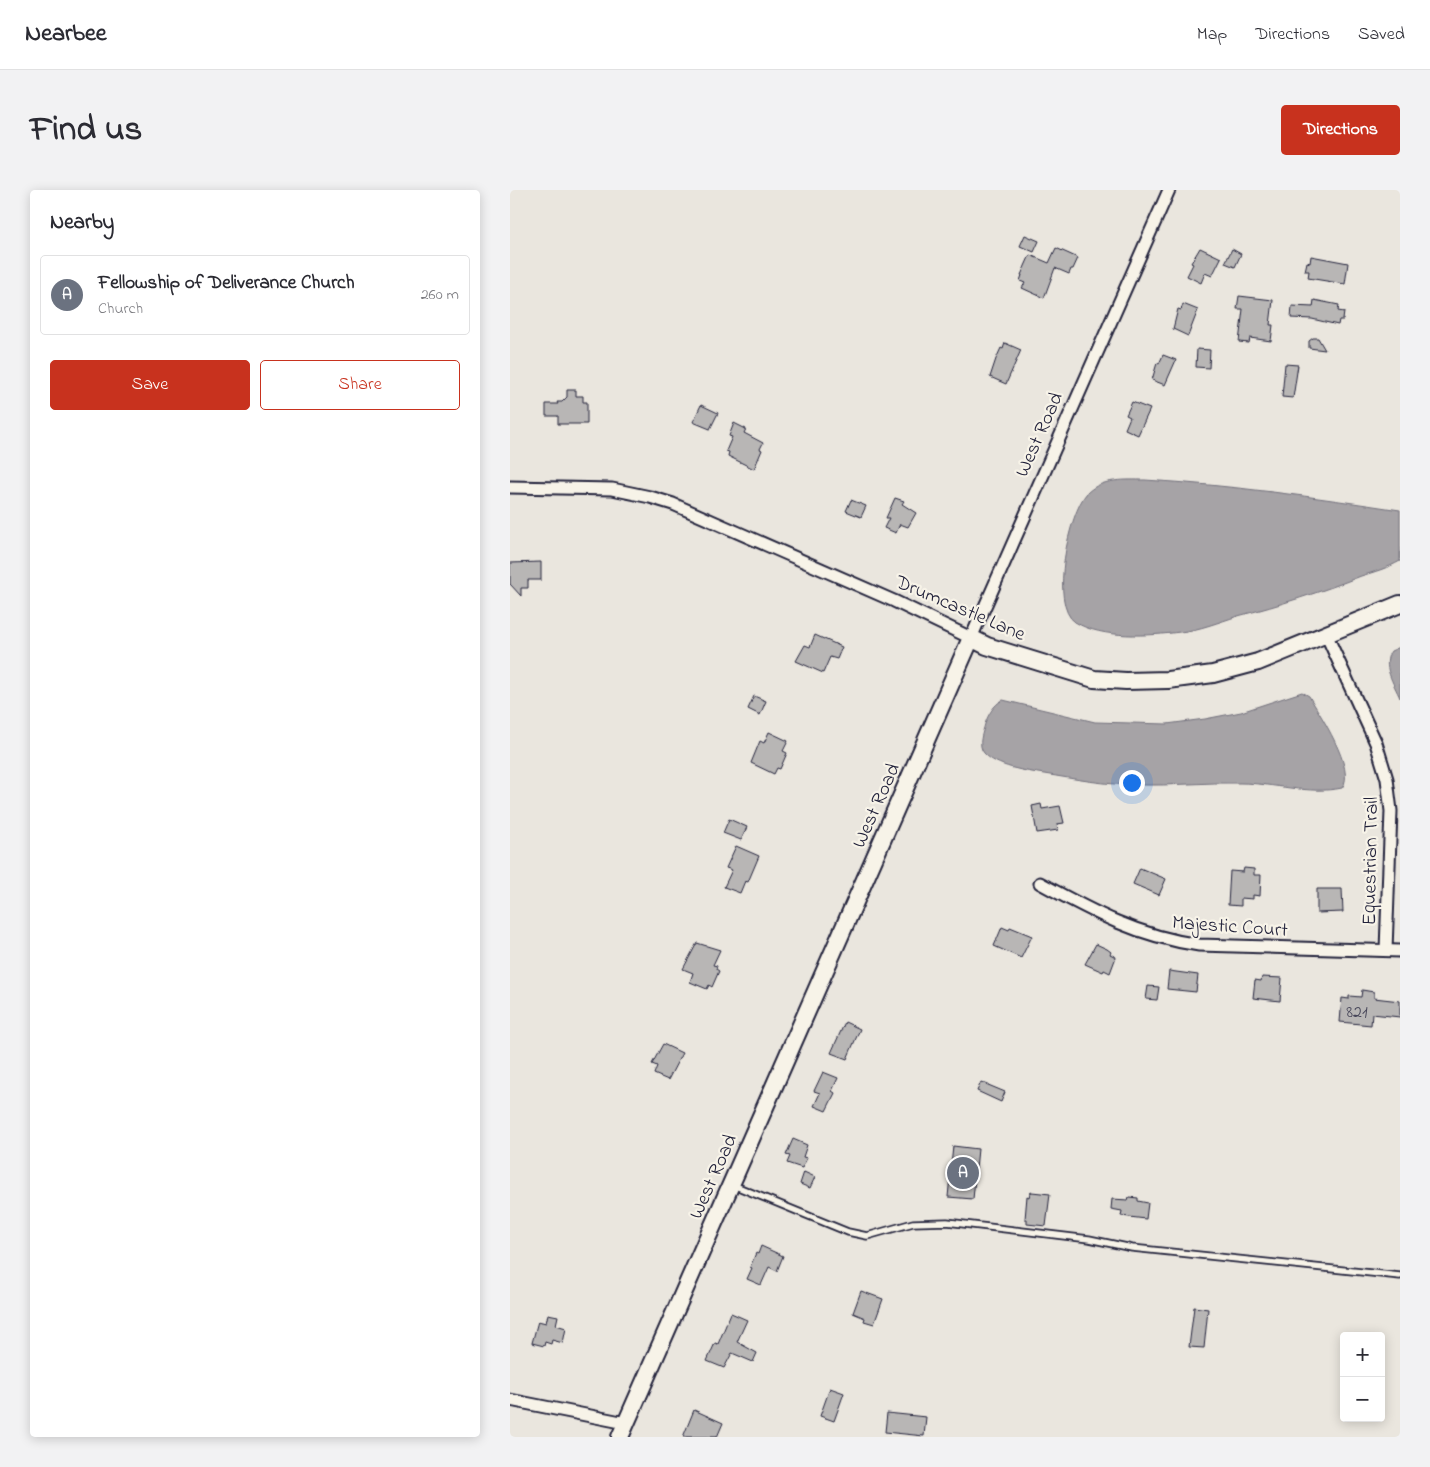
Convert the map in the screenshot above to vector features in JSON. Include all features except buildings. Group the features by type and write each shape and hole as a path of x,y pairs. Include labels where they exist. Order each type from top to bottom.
{"street":[{"name":"West Road","path":"623,1430 1169,190"},
{"name":"Drumcastle Lane","path":"510,487 612,489 673,504 894,601 987,646 1094,678 1126,681 1168,680 1213,674 1258,662 1400,604"},
{"name":"Equestrian Trail","path":"1326,634 1376,743 1387,779 1390,811 1386,950"},
{"name":"Majestic Court","path":"1040,883 1120,925 1171,941 1199,945 1400,950"},
{"path":"510,1400 623,1430"}],"lane":[{"path":"731,1184 848,1232 867,1236 913,1223 947,1222 1089,1239 1132,1248 1400,1276"}],"shaded area":[{"path":"1145,480 1272,492 1400,510 1400,561 1386,568 1316,593 1194,630 1155,635 1126,635 1112,634 1086,627 1075,622 1067,612 1063,597 1064,558 1068,538 1080,503 1093,488 1107,482"},
{"path":"1400,647 1400,698 1387,662 1391,651"},
{"path":"1302,692 1309,696 1341,755 1345,768 1345,780 1342,788 1317,790 1240,783 1126,785 1102,783 1012,768 989,758 981,746 982,735 988,717 994,707 1003,700 1095,722 1167,724 1241,712"}],"place":[{"name":"Fellowship of Deliverance Church","path":"963,1173"}]}
